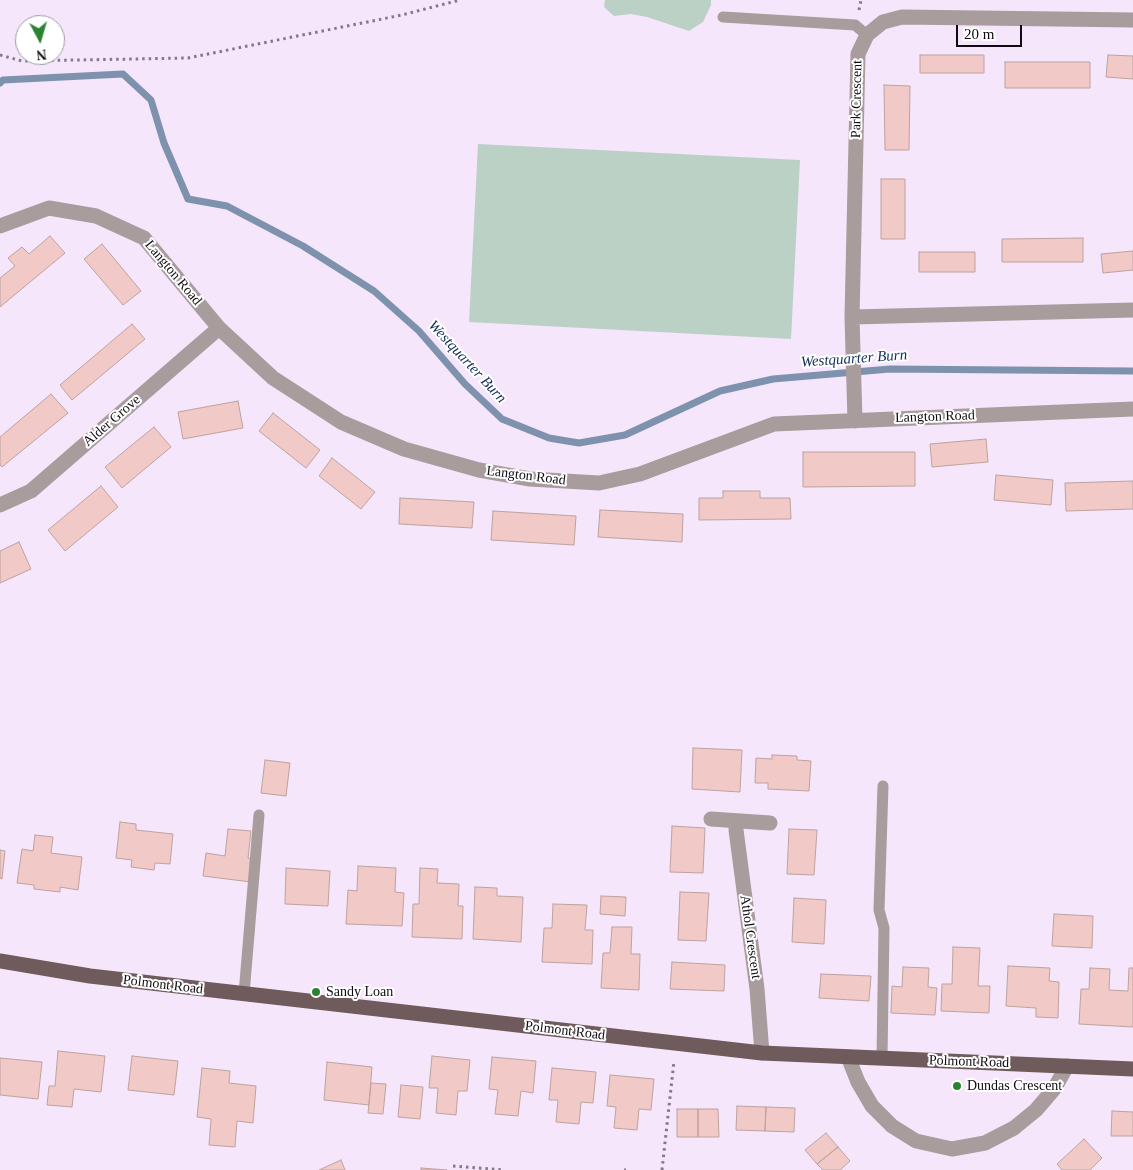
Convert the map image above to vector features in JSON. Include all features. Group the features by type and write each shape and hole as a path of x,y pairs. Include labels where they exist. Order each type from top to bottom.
{"main road":[{"name":"Polmont Road","path":"0,961 90,976 762,1053 1133,1069"}],"street":[{"path":"867,34 883,22 902,18 1133,20"},
{"name":"Park Crescent","path":"856,420 852,317 858,54 867,34"},
{"name":"Langton Road","path":"0,226 49,208 96,216 144,238 219,328 273,378 341,422 404,449 479,470 530,479 599,483 640,474 774,424 1133,409"},
{"path":"852,317 1133,310"},
{"name":"Alder Grove","path":"0,505 31,491 219,328"},
{"path":"711,819 770,822"},
{"name":"Athol Crescent","path":"737,821 738,847 757,989 762,1053"},
{"path":"848,1057 858,1082 872,1106 892,1126 916,1141 952,1149 985,1143 1014,1128 1036,1110 1054,1088 1067,1066"}],"lane":[{"path":"723,17 854,25 867,34"},
{"path":"882,1058 884,928 879,910 883,786"},
{"path":"244,994 259,815"}],"path":[{"path":"0,55 22,61 188,58 402,15 460,0"},
{"path":"662,1170 676,1043"},
{"path":"453,1166 504,1170"}],"green space":[{"path":"605,0 711,0 711,5 703,22 689,31 647,17 631,14 614,16 604,7"},
{"path":"478,144 800,160 791,339 469,322"}],"building":[{"path":"920,55 984,55 984,73 920,73"},
{"path":"1108,55 1133,56 1133,79 1106,77"},
{"path":"1005,62 1090,62 1090,88 1005,88"},
{"path":"884,85 910,86 909,150 885,150"},
{"path":"881,179 905,179 905,239 881,239"},
{"path":"50,236 65,253 0,307 0,278 15,266 8,258 22,247 29,254"},
{"path":"1083,238 1083,262 1002,262 1002,239"},
{"path":"102,244 141,291 123,305 84,259"},
{"path":"1133,251 1133,270 1103,273 1101,254"},
{"path":"919,252 975,252 975,272 919,272"},
{"path":"132,324 145,339 72,400 60,385"},
{"path":"51,394 68,413 2,467 0,465 0,437"},
{"path":"238,401 243,428 183,439 178,412"},
{"path":"273,413 320,450 306,468 259,431"},
{"path":"154,427 171,447 122,488 105,467"},
{"path":"986,439 988,462 932,467 930,444"},
{"path":"803,452 915,452 915,486 803,487"},
{"path":"332,458 375,492 361,509 319,476"},
{"path":"996,475 1053,480 1051,505 994,500"},
{"path":"1133,481 1133,509 1066,511 1065,483"},
{"path":"101,486 118,507 65,551 48,530"},
{"path":"723,491 760,491 760,498 790,498 791,519 699,520 699,498 723,498"},
{"path":"400,498 474,502 472,528 399,524"},
{"path":"600,510 683,514 682,542 598,537"},
{"path":"493,511 576,516 574,545 491,540"},
{"path":"19,542 31,569 0,583 0,551"},
{"path":"693,748 742,750 740,792 692,789"},
{"path":"772,755 797,756 797,760 811,761 809,791 768,789 768,783 755,783 756,758 772,759"},
{"path":"265,760 290,763 286,796 261,793"},
{"path":"120,822 136,824 136,830 173,834 170,864 155,863 154,870 131,867 132,860 116,858"},
{"path":"672,826 705,828 703,873 670,872"},
{"path":"228,829 251,831 248,858 254,859 251,882 203,876 206,853 225,856"},
{"path":"789,829 817,830 814,875 787,874"},
{"path":"35,835 53,837 51,853 82,857 78,890 60,887 60,892 34,889 34,885 17,883 22,849 33,851"},
{"path":"0,850 5,851 2,879 0,878"},
{"path":"358,866 396,868 395,892 404,893 402,926 346,924 348,890 357,891"},
{"path":"286,868 330,871 328,906 285,904"},
{"path":"420,868 438,869 437,883 459,884 458,906 463,906 462,939 412,937 413,904 419,904"},
{"path":"475,887 497,888 497,896 523,897 521,942 473,939"},
{"path":"680,892 709,893 706,941 678,940"},
{"path":"601,896 626,897 625,916 600,914"},
{"path":"794,898 826,900 824,944 792,942"},
{"path":"553,904 587,905 585,930 593,930 592,964 542,962 544,928 552,928"},
{"path":"1054,914 1093,916 1092,948 1052,946"},
{"path":"612,927 632,927 631,954 640,954 639,990 601,988 603,953 610,953"},
{"path":"953,947 980,948 978,986 990,986 989,1013 941,1011 942,984 952,984"},
{"path":"672,962 725,965 724,991 670,989"},
{"path":"1008,966 1050,968 1049,981 1059,982 1058,1018 1036,1017 1036,1008 1006,1006"},
{"path":"903,967 929,968 928,987 937,988 935,1015 891,1013 892,986 902,987"},
{"path":"1090,968 1110,969 1109,990 1128,991 1129,968 1133,968 1133,1027 1079,1024 1081,989 1089,989"},
{"path":"821,974 871,976 869,1001 819,998"},
{"path":"58,1051 105,1056 101,1092 74,1089 72,1107 47,1105 49,1086 55,1086"},
{"path":"132,1056 178,1061 174,1095 128,1090"},
{"path":"432,1056 470,1060 467,1091 458,1091 456,1115 436,1113 438,1088 429,1088"},
{"path":"492,1057 536,1061 533,1093 521,1091 518,1116 495,1114 498,1090 489,1089"},
{"path":"0,1058 42,1062 38,1099 0,1095"},
{"path":"327,1062 372,1067 369,1105 324,1100"},
{"path":"202,1068 230,1071 229,1083 256,1086 253,1123 237,1121 235,1147 209,1145 211,1119 197,1117"},
{"path":"552,1068 596,1072 593,1103 581,1102 579,1124 556,1122 558,1100 549,1100"},
{"path":"610,1075 654,1079 651,1110 639,1109 637,1130 614,1128 616,1107 607,1106"},
{"path":"371,1083 386,1084 383,1114 368,1113"},
{"path":"401,1085 423,1087 420,1119 398,1117"},
{"path":"737,1106 766,1107 765,1131 736,1130"},
{"path":"766,1107 795,1108 794,1132 765,1131"},
{"path":"677,1109 698,1109 698,1137 677,1137"},
{"path":"698,1109 718,1109 719,1137 698,1137"},
{"path":"1112,1111 1133,1112 1133,1136 1111,1136"},
{"path":"826,1133 838,1147 817,1164 805,1150"},
{"path":"1084,1139 1102,1158 1090,1170 1062,1170 1057,1164"},
{"path":"838,1147 850,1161 840,1170 823,1170 817,1164"},
{"path":"341,1160 345,1170 319,1170"},
{"path":"421,1168 447,1170 421,1170"}],"waterway":[{"name":"Westquarter Burn","path":"0,83 3,80 123,74 151,100 164,143 188,199 227,206 303,246 374,291 419,331 465,384 502,419 549,438 579,443 625,435 720,391 773,379 890,369 1133,371"}],"place":[{"name":"Sandy Loan","path":"316,992"},
{"name":"Dundas Crescent","path":"957,1086"}]}
